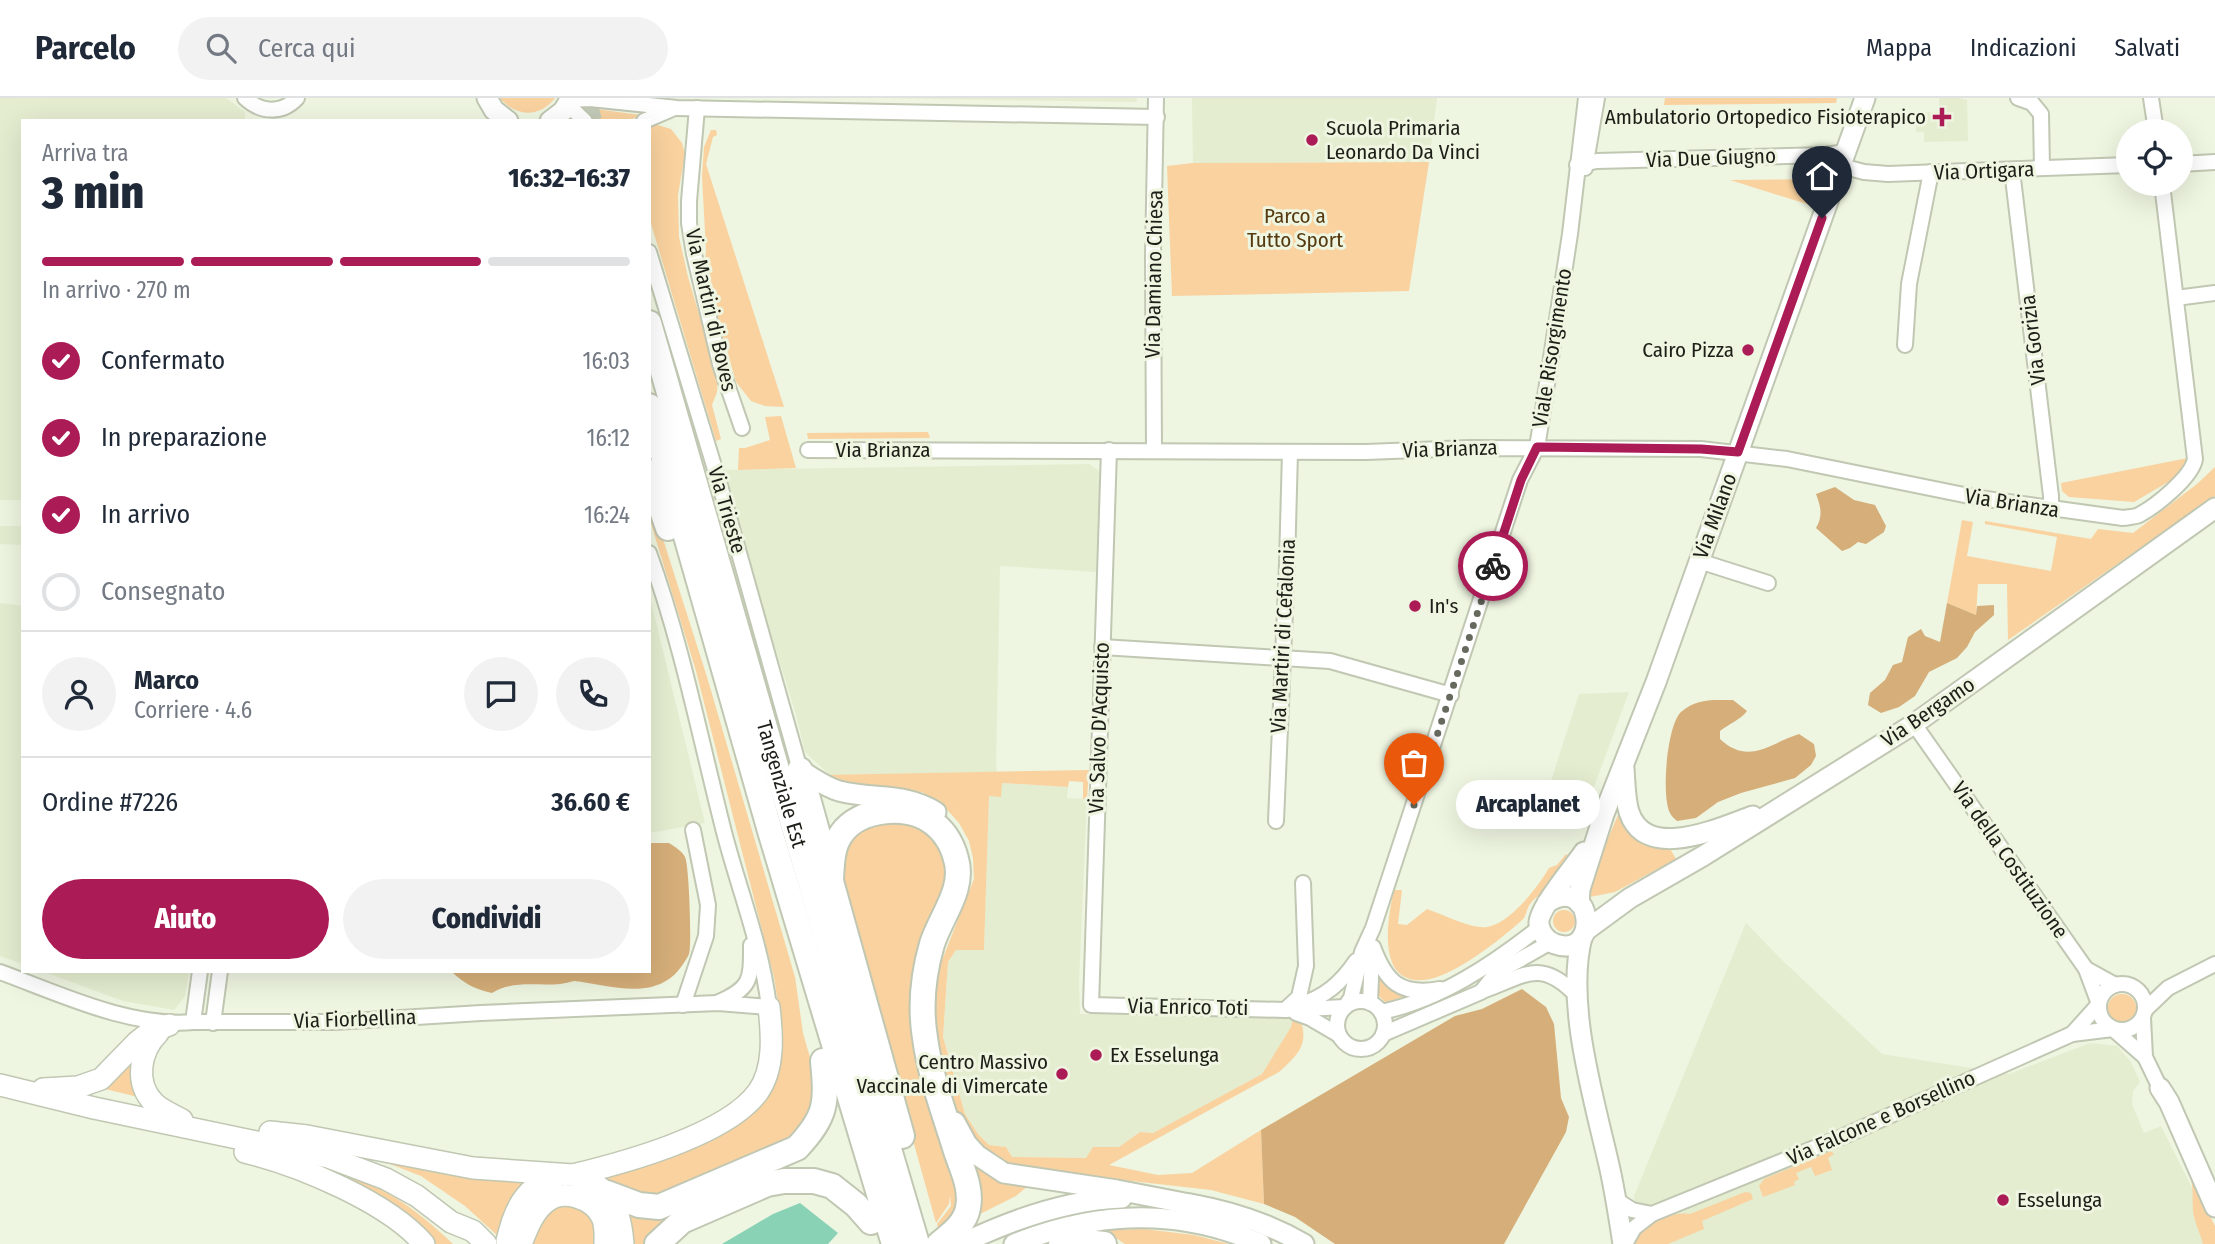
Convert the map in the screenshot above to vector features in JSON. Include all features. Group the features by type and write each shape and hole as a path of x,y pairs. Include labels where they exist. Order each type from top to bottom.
{"highway":[{"name":"Tangenziale Est","path":"651,330 780,780 918,1244"},
{"name":"Tangenziale Est","path":"651,413 770,831 894,1244"},
{"path":"651,478 770,831 823,1061 874,1233"},
{"path":"800,770 916,1187 918,1244"},
{"path":"831,879 834,850 843,831 854,821 880,812 915,814 932,821 950,843 956,858 957,884 928,959 923,1021 930,1063 965,1177 968,1207 961,1224 939,1244"},
{"path":"607,1193 639,1205 659,1206 797,1148 824,1111 823,1061"},
{"path":"657,1244 682,1221 767,1184 784,1181 814,1181 832,1186 856,1205 874,1233"},
{"path":"1061,1244 1076,1241 1104,1244"}],"main road":[{"path":"514,1243 514,1216 525,1196 541,1182 687,1139 724,1121 739,1110 758,1092 767,1072 771,1042 769,1007"},
{"path":"4,1085 56,1089 78,1087 101,1079 137,1042 150,1032 169,1024"},
{"path":"169,1024 156,1034 147,1046 141,1067 144,1089 154,1104 208,1131 275,1132 472,1168 568,1175 595,1183 607,1193 619,1214 623,1244"},
{"path":"4,1085 47,1097 328,1157 366,1170 417,1196 452,1222 473,1231 485,1244"},
{"path":"47,1097 83,1112 268,1158 313,1176 388,1213 424,1244"},
{"path":"514,1243 545,1202 567,1195 586,1200 601,1214 605,1244"},
{"path":"452,1222 467,1244"}],"street":[{"path":"245,98 261,115 273,110 284,114 297,98"},
{"path":"634,98 649,104"},
{"name":"Via Damiano Chiesa","path":"1154,451 1153,255 1156,98"},
{"name":"Viale Risorgimento","path":"1582,163 1587,98"},
{"name":"Viale Risorgimento","path":"1345,1007 1351,998 1521,480 1537,447 1574,203 1597,98"},
{"name":"Via Milano","path":"1580,904 1580,888 1604,814 1699,561 1866,98"},
{"path":"2018,98 2032,103 2041,114 2042,169"},
{"path":"2151,98 2154,119"},
{"path":"552,119 570,101 590,99 677,108 1157,117"},
{"path":"570,101 584,119"},
{"path":"650,119 677,108"},
{"name":"Via Martiri di Boves","path":"697,108 690,201 694,254 720,364 742,428"},
{"name":"Via Due Giugno","path":"1582,163 1825,155 1844,159"},
{"name":"Via Ortigara","path":"1844,159 1864,172 1888,174 2116,166"},
{"path":"2193,163 2215,162"},
{"name":"Via Gorizia","path":"2012,170 2050,483 2050,510"},
{"path":"1905,345 1909,284 1931,172"},
{"path":"2163,196 2176,298 2215,293"},
{"name":"Via Trieste","path":"651,259 717,476 800,770"},
{"name":"Via Brianza","path":"808,450 1366,452 1537,447 1701,449 1787,459 1956,494 2123,519 2139,515 2183,482 2194,468 2194,447 2176,298"},
{"name":"Via Salvo D'Acquisto","path":"1091,1005 1109,450"},
{"name":"Via Martiri di Cefalonia","path":"1276,821 1290,452"},
{"name":"Via Bergamo","path":"1583,934 1630,898 1914,724 2215,509"},
{"path":"651,559 685,668 724,833 763,967 769,1007"},
{"path":"1699,561 1768,583"},
{"path":"1102,647 1330,662 1451,695"},
{"name":"Via della Costituzione","path":"1914,724 2086,969 2115,985"},
{"path":"1623,763 1633,820 1644,832 1657,838 1694,836 1787,804"},
{"path":"800,770 841,792 900,797 920,803 945,819 961,841 967,859 968,876 937,955 929,994 929,1021 933,1048 952,1115 976,1156 1004,1173 1117,1190 1228,1211 1304,1244"},
{"name":"Via Milano","path":"1547,903 1578,862 1604,814"},
{"path":"683,1005 706,936 708,905 693,830"},
{"path":"1285,1010 1299,997 1306,966 1303,883"},
{"path":"1575,998 1577,959 1587,919 1580,904 1561,897 1547,903 1540,914 1575,998 1598,1125 1610,1168 1624,1244"},
{"name":"Via Bergamo","path":"1580,904 1630,898"},
{"name":"Via Fiorbellina","path":"718,1003 738,994 747,984 751,971 751,926"},
{"path":"1376,1007 1385,1023 1383,1034 1375,1045 1362,1049 1348,1045 1339,1035 1337,1023 1345,1007 1357,1001 1376,1007 1420,1002 1512,950 1549,938 1570,944 1583,934"},
{"path":"1481,992 1496,973 1549,938"},
{"path":"1285,1010 1324,996 1367,950"},
{"name":"Viale Risorgimento","path":"1367,950 1394,983 1423,990 1448,988"},
{"name":"Viale Risorgimento","path":"1367,950 1376,1007"},
{"path":"2139,992 2168,988 2215,964"},
{"path":"2086,969 2099,1004 2101,1019 2145,1058 2169,1102 2215,1207"},
{"name":"Via Fiorbellina","path":"0,972 107,1010 169,1024 335,1022 718,1003 769,1007"},
{"path":"1383,1034 1481,992 1538,972 1559,978 1575,998"},
{"path":"192,1022 200,973"},
{"path":"213,1023 220,973"},
{"path":"2099,1004 2104,992 2115,985 2128,985 2139,992 2144,1014 2145,1058"},
{"path":"2072,1034 2133,1028 2168,988"},
{"name":"Via Falcone e Borsellino","path":"1624,1244 1634,1228 1652,1214 1844,1136 2072,1034 2099,1004"},
{"name":"Via Enrico Toti","path":"1091,1005 1285,1010 1345,1007"},
{"name":"Via Enrico Toti","path":"1285,1010 1310,1018 1339,1035"},
{"path":"1598,1125 1601,1169 1613,1244"},
{"path":"961,1244 1034,1214 1092,1201 1154,1199 1200,1206"},
{"path":"1615,1199 1632,1210 1652,1214"},
{"path":"1014,1244 1096,1219 1143,1217 1213,1227 1261,1244"}],"shaded area":[{"path":"0,98 226,98 245,112 245,119 21,119 21,500 0,500"},
{"path":"880,98 1137,98 1136,102"},
{"name":"Scuola Primaria Leonardo Da Vinci","path":"1192,98 1437,98 1429,162 1193,163"},
{"name":"Ambulatorio Ortopedico Fisioterapico","path":"1939,98 1967,100 1968,141 1924,142 1924,132 1916,132 1916,112 1939,112"},
{"path":"1089,464 1102,473 1097,572 1000,566 997,772 830,775 805,752 795,711 720,470"},
{"path":"1835,487 1854,500 1875,505 1886,526 1884,532 1866,544 1858,542 1842,551 1816,528 1821,511 1816,494"},
{"path":"0,526 21,526 21,545 0,544"},
{"path":"651,602 705,823 651,833"},
{"path":"0,603 21,606 21,963 0,956"},
{"path":"1947,603 1976,615 1977,606 1994,605 1994,615 1975,632 1957,658 1929,672 1915,696 1899,707 1881,713 1868,705 1870,693 1885,680 1893,665 1902,662 1908,637 1921,629 1925,636 1940,642"},
{"path":"1629,692 1581,822 1542,809 1579,694"},
{"path":"1733,700 1747,711 1720,731 1720,739 1731,747 1750,752 1799,734 1814,744 1816,756 1811,765 1795,778 1741,793 1718,802 1696,818 1677,821 1670,813 1666,792 1669,745 1676,719 1687,707 1699,702"},
{"path":"1002,783 1068,787 1067,798 1087,799 1080,1014 1234,1015 1293,1019 1291,1027 1262,1074 1153,1133 1140,1132 1119,1147 1094,1148 1086,1158 1012,1157 1006,1147 989,1145 978,1134 965,1114 943,1037 948,962 956,950 984,950 989,796"},
{"path":"651,843 669,843 685,857 689,888 689,954 675,974 658,985 635,989 574,981 512,986 492,993 480,990 454,973 651,973"},
{"path":"1746,923 1882,1054 2009,1074 2090,1043 2117,1046 2131,1062 2140,1082 2133,1091 2132,1104 2144,1133 2161,1126 2212,1228 2213,1244 1635,1244 1634,1196"},
{"path":"47,973 189,973 185,996 174,1010 123,1001"},
{"path":"1522,989 1546,1007 1554,1024 1561,1098 1569,1117 1566,1132 1504,1244 1335,1244 1295,1217 1264,1204 1261,1130 1455,1016 1482,1009"},
{"path":"800,1203 838,1233 828,1244 722,1244 773,1214"}],"green space":[{"path":"500,98 555,98 542,109 528,113 513,109"},
{"path":"1665,98 1837,98 1836,103 1664,105"},
{"path":"581,107 640,115 633,119 598,119"},
{"path":"651,125 671,129 682,143 685,154 678,195 679,237 718,378 712,405 721,439 716,441 651,224"},
{"path":"711,130 716,130 717,135 713,137 706,164 784,407 765,406 751,401 736,382 712,299 704,267 706,251 702,176 704,147"},
{"name":"Parco a Tutto Sport","path":"1429,162 1409,291 1172,296 1167,166 1193,163"},
{"path":"1811,179 1817,184 1810,205 1730,180"},
{"path":"781,416 796,468 738,470 739,448 770,440 765,417"},
{"path":"928,432 930,438 808,439 807,433"},
{"path":"2188,458 2175,478 2134,502 2069,497 2062,491 2061,483"},
{"path":"2215,467 2215,496 2008,640 2007,584 1978,584 1976,615 1947,603 1962,520 1973,522 1967,556 2051,571 2057,537 1985,524 1985,521 2091,539 2098,529 2133,533"},
{"path":"651,501 707,677 795,977 803,1033 818,1086 817,1101 799,1136 655,1199 601,1176 732,1125 778,1060 783,1034 774,977 696,671 651,524"},
{"path":"1089,770 1087,799 1083,799 1083,782 1069,781 1068,787 1002,783 1001,797 989,796 984,950 956,950 948,962 943,1037 965,1114 989,1145 1006,1147 1012,1157 1086,1158 1093,1147 1119,1147 1140,1132 1153,1133 1262,1074 1291,1027 1293,1019 1302,1025 1303,1040 1298,1052 1279,1072 1109,1165 1158,1175 1192,1173 1261,1130 1264,1204 1211,1190 1052,1172 1027,1172 989,1158 962,1123 955,1107 938,1043 935,995 939,968 974,879 969,841 959,823 943,805 922,792 856,787 821,775"},
{"path":"1621,808 1668,845 1676,859 1615,892 1588,897 1588,886"},
{"path":"890,817 927,825 951,871 918,965 959,1195 958,1211 939,1232 937,1224 951,1206 950,1195 949,1204 936,1223 845,896 843,880 842,853 848,838 858,830"},
{"path":"1566,854 1569,857 1550,884 1529,905 1523,919 1465,963 1441,976 1412,980 1400,974 1393,964 1388,934 1394,890 1402,890 1398,924 1407,925 1427,909 1467,924 1490,926 1500,922 1520,906 1549,868 1557,865"},
{"path":"1564,910 1572,913 1575,921 1572,929 1564,932 1556,929 1553,921 1556,913"},
{"path":"1379,974 1391,986 1418,993 1385,1002 1379,996"},
{"path":"2122,994 2132,998 2136,1008 2132,1018 2122,1022 2112,1018 2108,1008 2112,998"},
{"path":"130,1061 135,1064 138,1097 101,1088"},
{"path":"356,1151 525,1182 513,1196 499,1237 465,1206 421,1176"},
{"path":"1831,1151 1834,1154 1828,1158 1832,1170 1815,1176 1811,1167 1796,1173 1799,1179 1794,1182 1795,1185 1763,1197 1759,1186 1764,1179"},
{"path":"969,1156 1029,1185 1016,1196 978,1215"},
{"path":"304,1161 348,1175 384,1192 418,1214 453,1244 434,1244 398,1210 359,1184"},
{"path":"2190,1176 2215,1226 2215,1244 2203,1244 2194,1215"},
{"path":"1745,1192 1751,1193 1753,1199 1702,1221 1704,1229 1668,1244 1632,1244 1643,1231 1665,1217 1690,1214"},
{"path":"572,1203 593,1217 598,1244 529,1244 549,1209"},
{"path":"624,1205 680,1210 663,1220 645,1244 632,1244"},
{"path":"1144,1229 1194,1235 1229,1244 1125,1244 1110,1234 1111,1230"}],"tunnel":[{"path":"584,98 589,119"}],"way so far":[{"path":"1414,805 1493,566"}],"place":[{"name":"Ambulatorio Ortopedico Fisioterapico","path":"1942,117"},
{"name":"Scuola Primaria Leonardo Da Vinci","path":"1312,140"},
{"name":"Cairo Pizza","path":"1748,350"},
{"name":"In's","path":"1415,606"},
{"name":"Arcaplanet","path":"1414,805"},
{"name":"Ex Esselunga","path":"1096,1055"},
{"name":"Centro Massivo Vaccinale di Vimercate","path":"1062,1074"},
{"name":"Esselunga","path":"2003,1200"}],"route":[{"path":"1493,566 1521,480 1537,447 1738,452 1822,218"}]}
